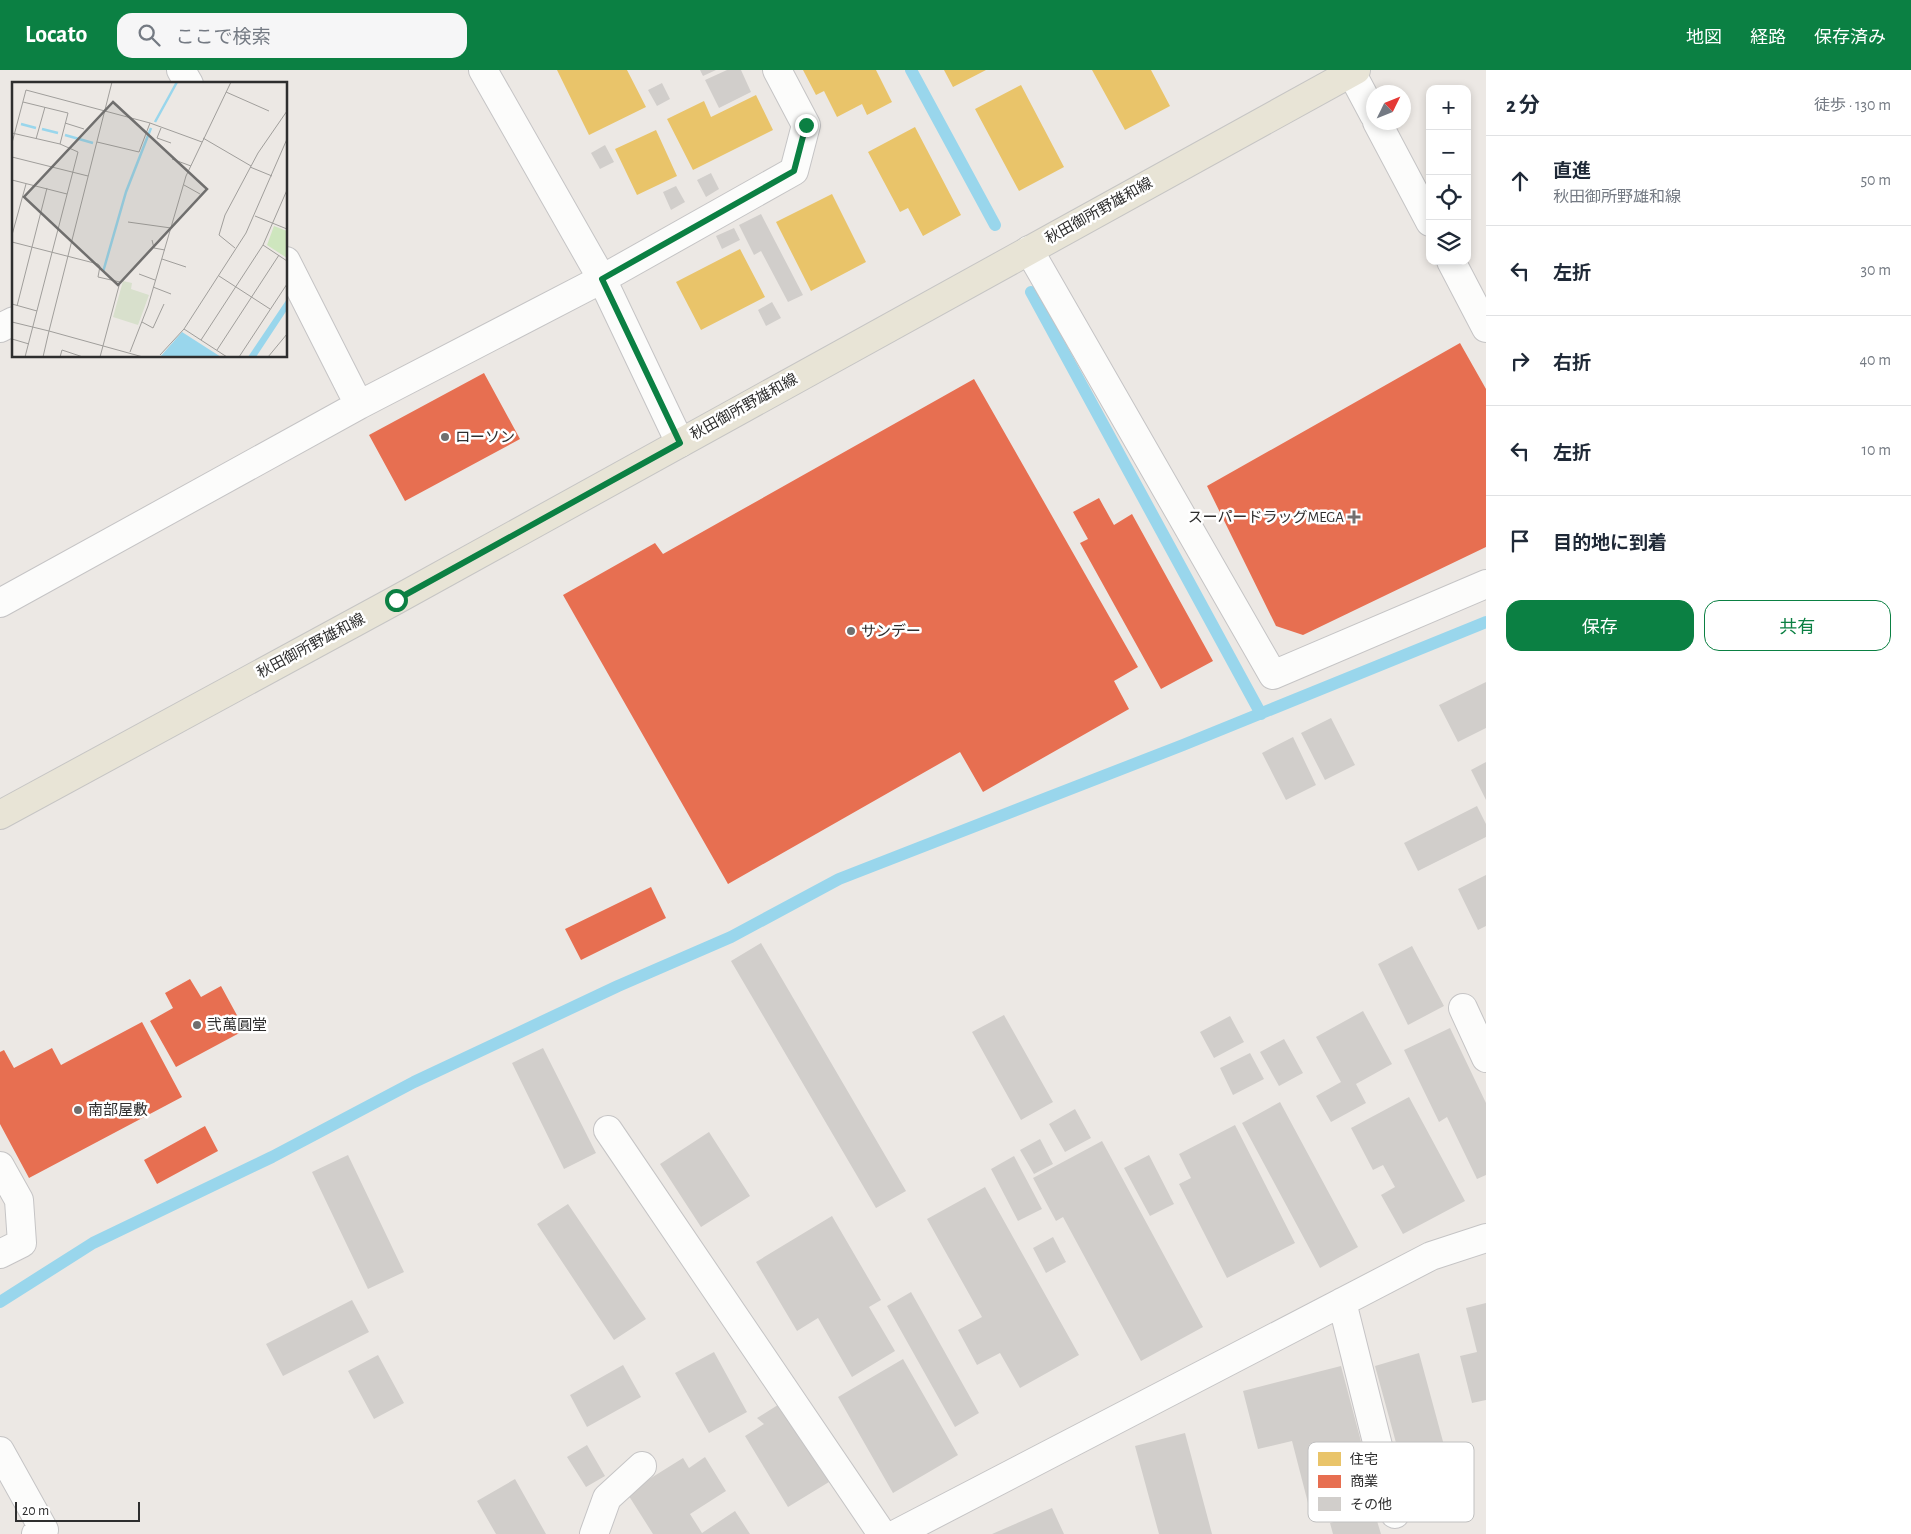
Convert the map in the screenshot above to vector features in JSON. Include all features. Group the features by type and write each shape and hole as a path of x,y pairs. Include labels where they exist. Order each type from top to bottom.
{"main road":[{"name":"秋田御所野雄和線","path":"0,815 379,610 1352,71"}],"street":[{"path":"181,70 188,82"},
{"path":"483,70 602,279 680,443"},
{"path":"0,603 359,405 602,279 794,171 806,125 776,70"},
{"path":"1352,71 1366,99"},
{"path":"1381,130 1429,220"},
{"path":"1029,250 1273,675 1486,584"},
{"path":"288,265 359,405"},
{"path":"1453,265 1486,328"},
{"path":"0,328 12,322"},
{"path":"1463,1008 1486,1058"},
{"path":"608,1130 882,1534"},
{"path":"0,1166 19,1200 22,1243 0,1254"},
{"path":"896,1534 1431,1256 1486,1238"},
{"path":"1342,1302 1377,1442"},
{"path":"0,1452 44,1530 36,1534"},
{"path":"594,1534 607,1498 642,1466"}],"building: 住宅":[{"path":"557,70 627,70 646,107 589,135"},
{"path":"803,70 876,70 892,102 867,115 862,104 837,117 824,91 816,95"},
{"path":"944,70 986,70 953,87"},
{"path":"1092,70 1151,70 1170,106 1125,130"},
{"path":"1021,85 1064,167 1019,191 975,109"},
{"path":"756,95 773,130 693,170 667,119 704,101 711,117"},
{"path":"915,127 961,215 923,236 908,208 900,212 868,152"},
{"path":"656,130 677,176 637,195 615,149"},
{"path":"832,194 866,262 811,291 776,222"},
{"path":"740,249 765,297 701,330 676,282"}],"building: 商業":[{"name":"スーパードラッグMEGA","path":"1460,343 1486,389 1486,547 1303,635 1276,626 1207,486"},
{"name":"ローソン","path":"484,373 520,439 405,501 369,435"},
{"name":"サンデー","path":"974,379 1138,667 1114,681 1129,709 983,792 960,752 728,884 563,595 655,543 663,554"},
{"path":"1099,498 1114,525 1132,514 1213,661 1161,689 1080,543 1088,539 1073,512"},
{"path":"651,887 666,918 581,960 565,929"},
{"name":"弐萬圓堂","path":"190,979 201,997 221,986 245,1030 176,1067 150,1021 173,1008 165,993"},
{"name":"南部屋敷","path":"142,1022 182,1097 29,1178 0,1124 0,1052 4,1050 14,1068 52,1048 61,1065"},
{"path":"205,1126 218,1151 157,1184 144,1160"}],"building: その他":[{"path":"700,70 716,70 703,76"},
{"path":"727,70 741,70 751,92 719,108 705,80"},
{"path":"662,83 670,99 657,106 648,90"},
{"path":"605,145 614,162 600,169 591,153"},
{"path":"711,173 719,189 706,197 697,180"},
{"path":"676,186 685,202 671,210 663,192"},
{"path":"761,214 803,295 788,302 761,251 754,255 739,225"},
{"path":"734,228 740,240 722,249 716,236"},
{"path":"772,302 781,318 766,326 758,310"},
{"path":"1486,682 1486,728 1458,742 1439,705"},
{"path":"1331,718 1355,765 1325,780 1301,733"},
{"path":"1293,737 1316,785 1286,800 1262,753"},
{"path":"1486,762 1486,800 1471,770"},
{"path":"1477,806 1486,824 1486,837 1418,871 1404,843"},
{"path":"1486,875 1486,926 1478,930 1458,889"},
{"path":"761,943 906,1191 876,1208 731,961"},
{"path":"1412,946 1444,1006 1408,1025 1378,964"},
{"path":"1363,1011 1392,1064 1356,1084 1366,1103 1331,1122 1316,1096 1341,1082 1316,1037"},
{"path":"1004,1015 1053,1102 1021,1120 972,1032"},
{"path":"1230,1016 1244,1042 1214,1058 1200,1032"},
{"path":"1450,1028 1486,1103 1486,1175 1477,1179 1447,1117 1439,1122 1404,1050"},
{"path":"1284,1039 1303,1073 1279,1086 1260,1052"},
{"path":"543,1048 596,1153 564,1169 512,1063"},
{"path":"1250,1053 1264,1079 1233,1095 1220,1068"},
{"path":"1409,1097 1465,1201 1403,1234 1381,1195 1395,1187 1383,1165 1373,1170 1351,1128"},
{"path":"1280,1102 1358,1247 1320,1268 1242,1123"},
{"path":"1075,1109 1091,1138 1065,1152 1049,1124"},
{"path":"1235,1125 1295,1243 1227,1278 1179,1184 1191,1178 1179,1154"},
{"path":"709,1132 750,1196 701,1227 660,1164"},
{"path":"1040,1139 1053,1164 1034,1174 1020,1150"},
{"path":"1102,1141 1203,1327 1141,1361 1063,1217 1056,1221 1033,1178"},
{"path":"348,1155 404,1272 368,1289 312,1172"},
{"path":"1149,1155 1174,1204 1150,1216 1124,1168"},
{"path":"1014,1156 1042,1209 1018,1221 991,1169"},
{"path":"985,1187 1079,1355 1020,1388 1000,1353 977,1365 958,1330 982,1317 927,1219"},
{"path":"568,1204 646,1319 614,1340 537,1224"},
{"path":"832,1216 881,1300 869,1307 895,1351 852,1377 818,1318 797,1331 756,1262"},
{"path":"1053,1237 1066,1262 1046,1273 1033,1248"},
{"path":"911,1292 979,1413 955,1427 887,1306"},
{"path":"352,1300 369,1332 283,1376 266,1344"},
{"path":"1486,1303 1486,1400 1472,1403 1460,1356 1477,1352 1466,1308"},
{"path":"714,1352 747,1412 709,1433 675,1373"},
{"path":"1419,1353 1443,1442 1396,1442 1375,1366"},
{"path":"378,1355 404,1403 374,1419 348,1371"},
{"path":"903,1359 958,1455 893,1493 838,1397"},
{"path":"623,1365 641,1397 587,1427 570,1395"},
{"path":"1341,1366 1361,1442 1308,1442 1308,1503 1292,1441 1258,1449 1243,1391"},
{"path":"781,1403 829,1482 788,1507 745,1436 764,1424 757,1418"},
{"path":"1185,1433 1212,1534 1159,1534 1135,1446"},
{"path":"587,1445 605,1476 586,1487 567,1457"},
{"path":"705,1457 726,1491 690,1514 702,1533 735,1511 750,1534 653,1534 627,1493 683,1458 689,1468"},
{"path":"515,1479 546,1534 496,1534 477,1501"},
{"path":"1052,1508 1064,1534 992,1534"},
{"path":"1377,1522 1381,1534 1333,1534 1330,1523"}],"waterway":[{"path":"911,70 995,225"},
{"path":"1031,292 1261,714"},
{"path":"0,1302 93,1243 272,1157 414,1082 618,986 731,937 839,879 1183,745 1486,622"}],"place":[{"name":"ローソン","path":"445,437"},
{"name":"スーパードラッグMEGA","path":"1354,517"},
{"name":"サンデー","path":"851,631"},
{"name":"弐萬圓堂","path":"197,1025"},
{"name":"南部屋敷","path":"78,1110"}],"route":[{"path":"396,600 680,443 602,279 794,171 806,125"}]}
